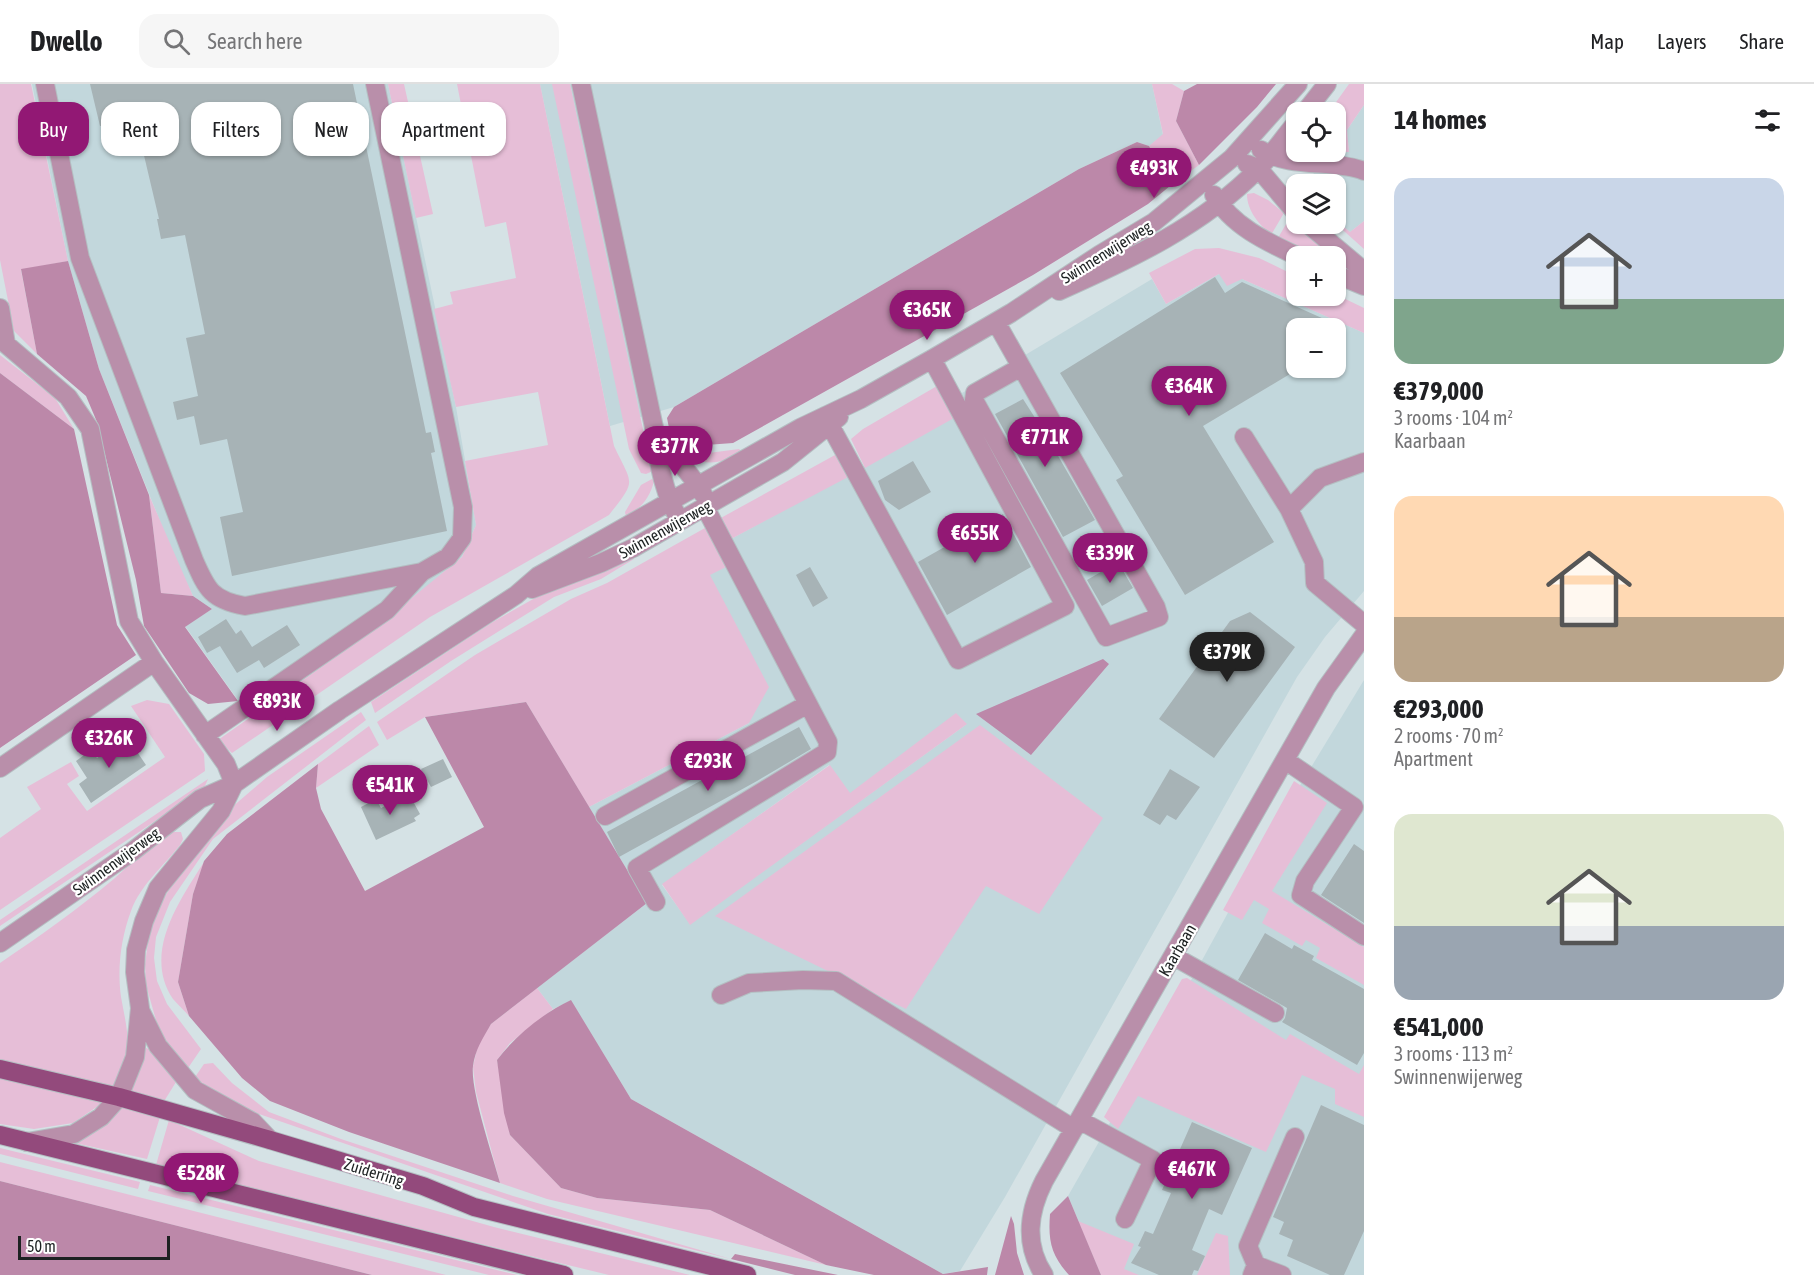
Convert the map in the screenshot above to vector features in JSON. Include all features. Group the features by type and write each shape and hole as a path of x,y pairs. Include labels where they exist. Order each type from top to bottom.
{"main road":[{"name":"Zuiderring","path":"0,1069 119,1097 270,1140 423,1186 474,1206 747,1275"},
{"path":"0,1135 564,1275"}],"street":[{"path":"45,84 81,258 205,584 223,602 245,606 422,572 448,558 462,538 463,507 375,84"},
{"path":"582,84 668,501 681,521"},
{"name":"Swinnenwijerweg","path":"0,943 134,851 200,799 234,784 340,710 516,596 538,576 698,484 827,420 1004,317 1154,222 1232,158 1298,84"},
{"path":"1313,102 1327,84"},
{"name":"Swinnenwijerweg","path":"1004,317 1166,240 1219,204 1264,162 1286,135"},
{"path":"1248,142 1264,162 1286,197"},
{"path":"1232,158 1364,171"},
{"path":"1206,181 1219,204 1247,228 1286,251"},
{"path":"1320,234 1364,270"},
{"path":"1346,279 1364,286"},
{"path":"0,308 3,342 68,397 90,429 129,621 154,662 226,764 234,784"},
{"path":"1004,317 1021,367 1156,607 1159,617 1106,637 974,400 975,393 1021,367"},
{"path":"827,420 958,660 1065,606 932,358"},
{"name":"Swinnenwijerweg","path":"516,596 601,563 681,521 783,462 827,420"},
{"path":"655,432 667,450 689,471 698,484 707,506 828,742 827,752 637,868 656,902"},
{"path":"1244,437 1289,509 1314,562 1315,584 1364,624"},
{"path":"1289,509 1320,478 1364,462"},
{"path":"205,735 387,610 422,572"},
{"name":"Kaarbaan","path":"1044,1275 1038,1265 1030,1235 1032,1205 1326,688 1364,635"},
{"path":"0,768 154,662"},
{"path":"605,816 808,704"},
{"path":"1285,760 1359,810 1305,881 1301,895 1364,936"},
{"name":"Swinnenwijerweg","path":"27,1142 74,1134 101,1117 119,1097 135,1057 140,1008 135,972 136,950 144,921 158,888 220,811 234,784"},
{"path":"1173,956 1275,1013"},
{"path":"721,995 749,983 836,981 1077,1125 1153,1160 1125,1220"},
{"name":"Swinnenwijerweg","path":"140,1008 158,1046 195,1090 253,1122 270,1140"},
{"path":"1282,1275 1254,1270 1248,1246 1295,1137"}],"shaded area":[{"path":"0,84 31,84 35,102 18,102 18,156 46,156 68,261 21,270 37,354 14,331 0,260"},
{"path":"32,84 388,84 392,102 381,102 381,156 403,156 456,407 476,525 462,557 441,576 364,637 250,717 185,626 212,609 193,596 174,556 99,369 68,261 47,156 89,156 89,102 36,102"},
{"path":"388,84 404,84 408,102 392,102"},
{"path":"457,84 540,84 614,446 628,476 628,488 609,515 430,617 232,753 218,740 364,637 462,557 476,525 465,461 548,445 538,392 456,407 434,309 453,304 450,292 516,278 506,222 485,227 471,156 506,156 506,102 461,102"},
{"path":"540,84 1152,84 1163,135 1149,146 1137,142 1079,169 674,407 610,426"},
{"path":"552,84 570,84 645,439 655,466 653,471 646,474 641,473 629,449"},
{"path":"1152,84 1172,84 1184,91 1176,121 1199,165 1170,186 1149,146 1163,134"},
{"path":"1197,84 1276,84 1257,107 1199,165 1176,121 1184,91"},
{"path":"1349,84 1364,84 1364,105 1347,130 1349,152 1346,152 1346,102 1336,102"},
{"path":"1364,105 1364,221 1350,232 1346,229 1346,174 1314,174 1315,162 1346,162 1346,152 1349,152 1347,130"},
{"path":"1137,142 1149,146 1170,186 1148,204 1033,275 733,443 693,446 680,453 671,438 667,418 674,407 1079,169"},
{"path":"403,156 420,156 433,214 416,218"},
{"path":"1254,193 1268,200 1284,213 1271,235 1251,212 1247,194"},
{"path":"1364,221 1364,249 1346,233 1346,229 1350,232"},
{"path":"1286,224 1286,234 1309,234 1321,243 1321,246 1294,246 1278,238"},
{"path":"1219,248 1259,258 1286,271 1286,298 1242,279 1227,286 1219,274 1166,304 1149,273 1195,249"},
{"path":"68,261 99,369 149,495 161,593 193,596 212,609 185,627 238,701 208,704 189,693 144,626 136,580 97,422 86,396 37,354 21,269"},
{"path":"1219,274 1242,279 1286,298 1286,306 1303,306 1330,318 1286,318 1286,378 1346,378 1346,325 1364,333 1364,591 1325,637 1297,677 1005,1197 960,1271 943,1274 631,1099 571,1001 553,1009 537,988 647,903 589,807 749,723 709,575 731,539 969,409 962,393 1152,279 1166,304","holes":["967,724 690,924 662,885 829,765 850,794"]},
{"path":"1346,299 1364,308 1364,333 1346,325 1346,318 1330,318 1303,306 1346,306"},
{"path":"0,355 55,398 74,429 0,373"},
{"path":"0,373 74,429 117,625 136,655 0,748"},
{"path":"937,386 954,418 865,468 851,439 863,429"},
{"path":"739,449 742,452 717,462 692,459 694,455"},
{"path":"835,455 850,476 731,539 719,519"},
{"path":"652,479 654,481 647,497 636,510 626,517 625,512 641,485"},
{"path":"149,495 193,596 161,593"},
{"path":"705,528 728,566 710,575 769,687 749,723 589,807 526,702 425,717 387,740 377,722 475,655 571,599 607,583"},
{"path":"632,555 634,559 601,579 554,597 451,661 375,713 371,702 491,623 535,598"},
{"path":"1103,659 1109,664 1031,755 976,714"},
{"path":"1364,680 1364,1275 1101,1275 1068,1196 1189,984 1276,825"},
{"path":"147,700 169,704 204,754 205,771 0,910 0,838 41,809 27,787 71,762 79,776 67,784 87,811 165,757 131,706"},
{"path":"526,702 647,903 491,1024 482,1039 474,1060 473,1077 478,1106 500,1183 349,1132 270,1101 242,1078 189,1016 178,982 193,894 204,861 227,834 318,764 316,788 321,809 365,891 484,827 425,717"},
{"path":"361,712 366,720 213,839 170,902 156,937 154,958 157,981 167,1004 201,1049 186,1071 162,1041 146,985 145,964 149,935 157,912 176,876 231,808 267,777"},
{"path":"956,713 967,724 690,925 662,884 830,765 850,793"},
{"path":"980,725 1103,818 1039,914 986,886 906,1009 715,916"},
{"path":"369,726 379,745 316,788 318,764"},
{"path":"208,779 204,788 0,926 0,920"},
{"path":"1294,781 1327,803 1272,891 1364,947 1364,985 1316,958 1320,948 1306,940 1302,946 1262,923 1269,909 1254,900 1242,920 1223,910"},
{"path":"173,832 181,832 183,839 140,892 125,932 119,975 128,1053 126,1064 114,1090 0,1063 0,963 87,901 149,846"},
{"path":"204,862 193,894 178,982 189,1016 173,999 164,981 161,964 163,945 175,910"},
{"path":"1187,978 1286,1040 1290,1034 1359,1074 1364,1065 1364,1117 1335,1104 1335,1089 1302,1075 1266,1152 1138,1096 1118,1129 1104,1117 1182,979"},
{"path":"537,988 553,1009 510,1043 497,1060 510,1135 561,1188 597,1198 710,1210 826,1265 547,1199 500,1183 476,1092 473,1067 478,1044 491,1024"},
{"path":"571,1000 631,1099 943,1274 988,1267 987,1275 874,1275 826,1265 710,1210 597,1198 561,1188 510,1135 504,1113 497,1060 530,1026"},
{"path":"146,1048 152,1050 176,1082 163,1103 128,1092"},
{"path":"213,1063 232,1083 269,1112 341,1139 513,1196 731,1259 548,1214 236,1106 193,1080 204,1064"},
{"path":"0,1076 104,1102 73,1123 34,1129 0,1124"},
{"path":"120,1107 160,1117 147,1159 75,1143 96,1131"},
{"path":"169,1120 259,1161 494,1227 690,1275 609,1275 156,1165"},
{"path":"0,1148 140,1182 138,1189 0,1154"},
{"path":"0,1162 446,1275 372,1275 0,1181"},
{"path":"0,1181 372,1275 0,1275"},
{"path":"150,1185 517,1275 489,1275 148,1191"},
{"path":"1068,1196 1101,1275 1069,1275 1058,1261 1052,1247 1050,1214"},
{"path":"1011,1216 1017,1253 1024,1275 995,1275"},
{"path":"1078,1221 1134,1244 1124,1269 1139,1275 1101,1275"},
{"path":"1216,1233 1228,1236 1230,1275 1197,1275"},
{"path":"735,1254 838,1275 795,1275 731,1259"}],"building":[{"path":"90,84 353,84 357,102 293,102 293,156 368,156 426,433 431,432 435,452 431,453 447,531 232,576 220,517 243,512 227,439 200,445 194,416 177,420 173,402 198,396 186,338 205,334 185,235 161,239 157,219 159,219 144,156 179,156 179,102 101,102 100,126"},
{"path":"1215,277 1225,293 1242,282 1286,302 1286,306 1295,306 1322,318 1286,318 1286,376 1203,426 1274,542 1185,595 1116,480 1123,476 1060,373"},
{"path":"1023,399 1095,520 1063,537 995,414"},
{"path":"913,461 931,492 899,510 885,500 878,481"},
{"path":"1003,514 1031,567 947,615 918,562"},
{"path":"1118,562 1133,588 1102,606 1087,580"},
{"path":"810,567 828,598 813,607 796,575"},
{"path":"1250,612 1295,647 1214,758 1159,719 1230,621"},
{"path":"226,619 236,634 241,630 252,647 287,625 300,645 264,668 259,660 237,673 220,646 207,653 198,637"},
{"path":"799,727 811,749 619,857 607,832"},
{"path":"127,737 146,765 91,803 79,784 87,778 76,761 91,750 97,758"},
{"path":"443,759 452,777 431,787 421,769"},
{"path":"1170,769 1200,787 1176,820 1167,815 1160,825 1143,815"},
{"path":"409,794 420,814 414,818 416,821 376,840 361,807 376,799 381,808"},
{"path":"1354,844 1364,851 1364,923 1321,895"},
{"path":"1265,933 1292,949 1294,945 1314,956 1312,960 1364,989 1364,1053 1357,1065 1282,1022 1287,1008 1238,980"},
{"path":"1321,1105 1364,1125 1364,1231 1344,1275 1330,1275 1287,1256 1293,1240 1279,1234 1284,1222 1273,1217"},
{"path":"1192,1122 1252,1148 1222,1215 1209,1209 1192,1250 1205,1256 1198,1271 1194,1270 1192,1275 1159,1275 1131,1263 1141,1247 1138,1246 1145,1231 1153,1234 1171,1193 1162,1190"}]}
